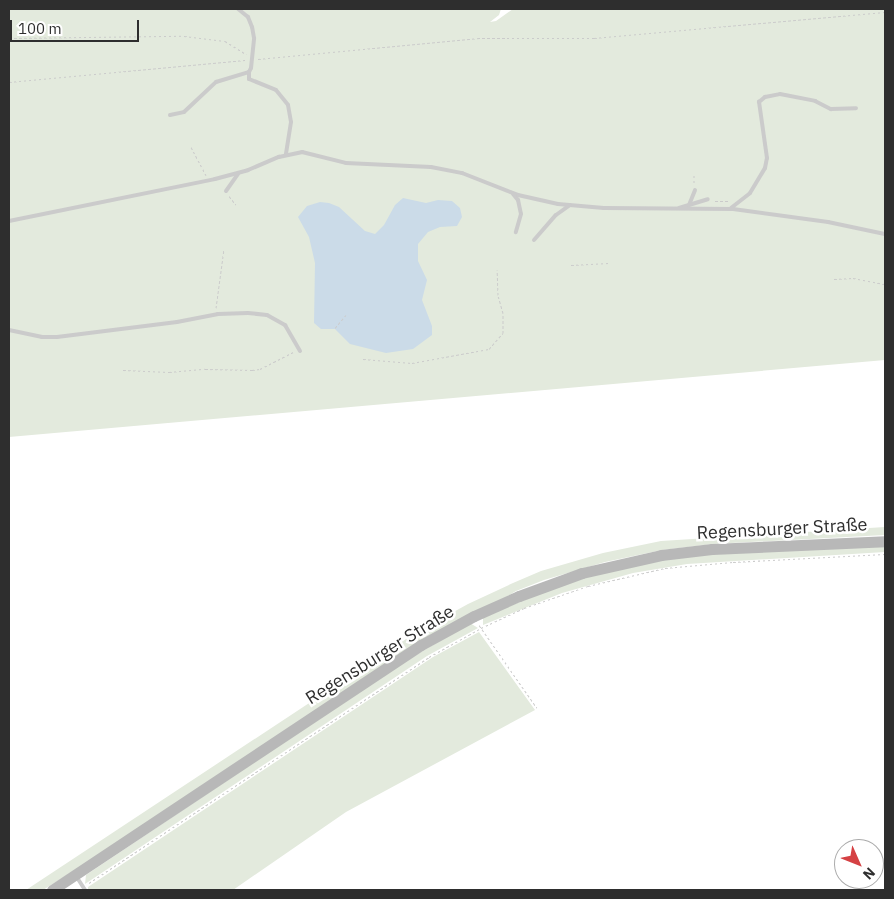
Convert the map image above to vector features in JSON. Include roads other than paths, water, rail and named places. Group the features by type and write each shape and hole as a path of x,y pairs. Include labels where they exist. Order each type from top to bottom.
{"street":[{"name":"Regensburger Straße","path":"52,890 76,876 421,645 474,616 519,596 582,573 661,555 712,549 885,541"}],"lane":[{"path":"238,9 248,17 254,38 249,79 276,90 288,105 291,122 286,155"},
{"path":"170,115 184,112 216,82 249,72"},
{"path":"729,209 750,193 765,168 767,158 759,102 765,97 780,94 815,102 831,109 856,108"},
{"path":"9,220 168,190 240,172 286,155 302,152 346,163 431,167 462,173 538,201 571,205 729,209 828,222 885,234"},
{"path":"226,191 240,172"},
{"path":"689,205 695,190"},
{"path":"513,193 518,200 521,214 516,232"},
{"path":"674,209 708,199"},
{"path":"534,240 556,215 571,205"},
{"path":"9,330 57,337 177,322 216,314 248,313 267,315 285,326 300,351"},
{"path":"76,876 84,888"}],"water":[{"path":"403,198 426,203 438,200 452,201 460,208 462,217 457,226 440,227 428,232 418,244 418,261 427,280 422,300 432,326 432,335 413,349 386,353 350,344 335,329 321,329 314,323 315,263 309,237 298,217 307,206 320,202 329,203 339,207 365,231 375,234 384,225 395,205"}]}
